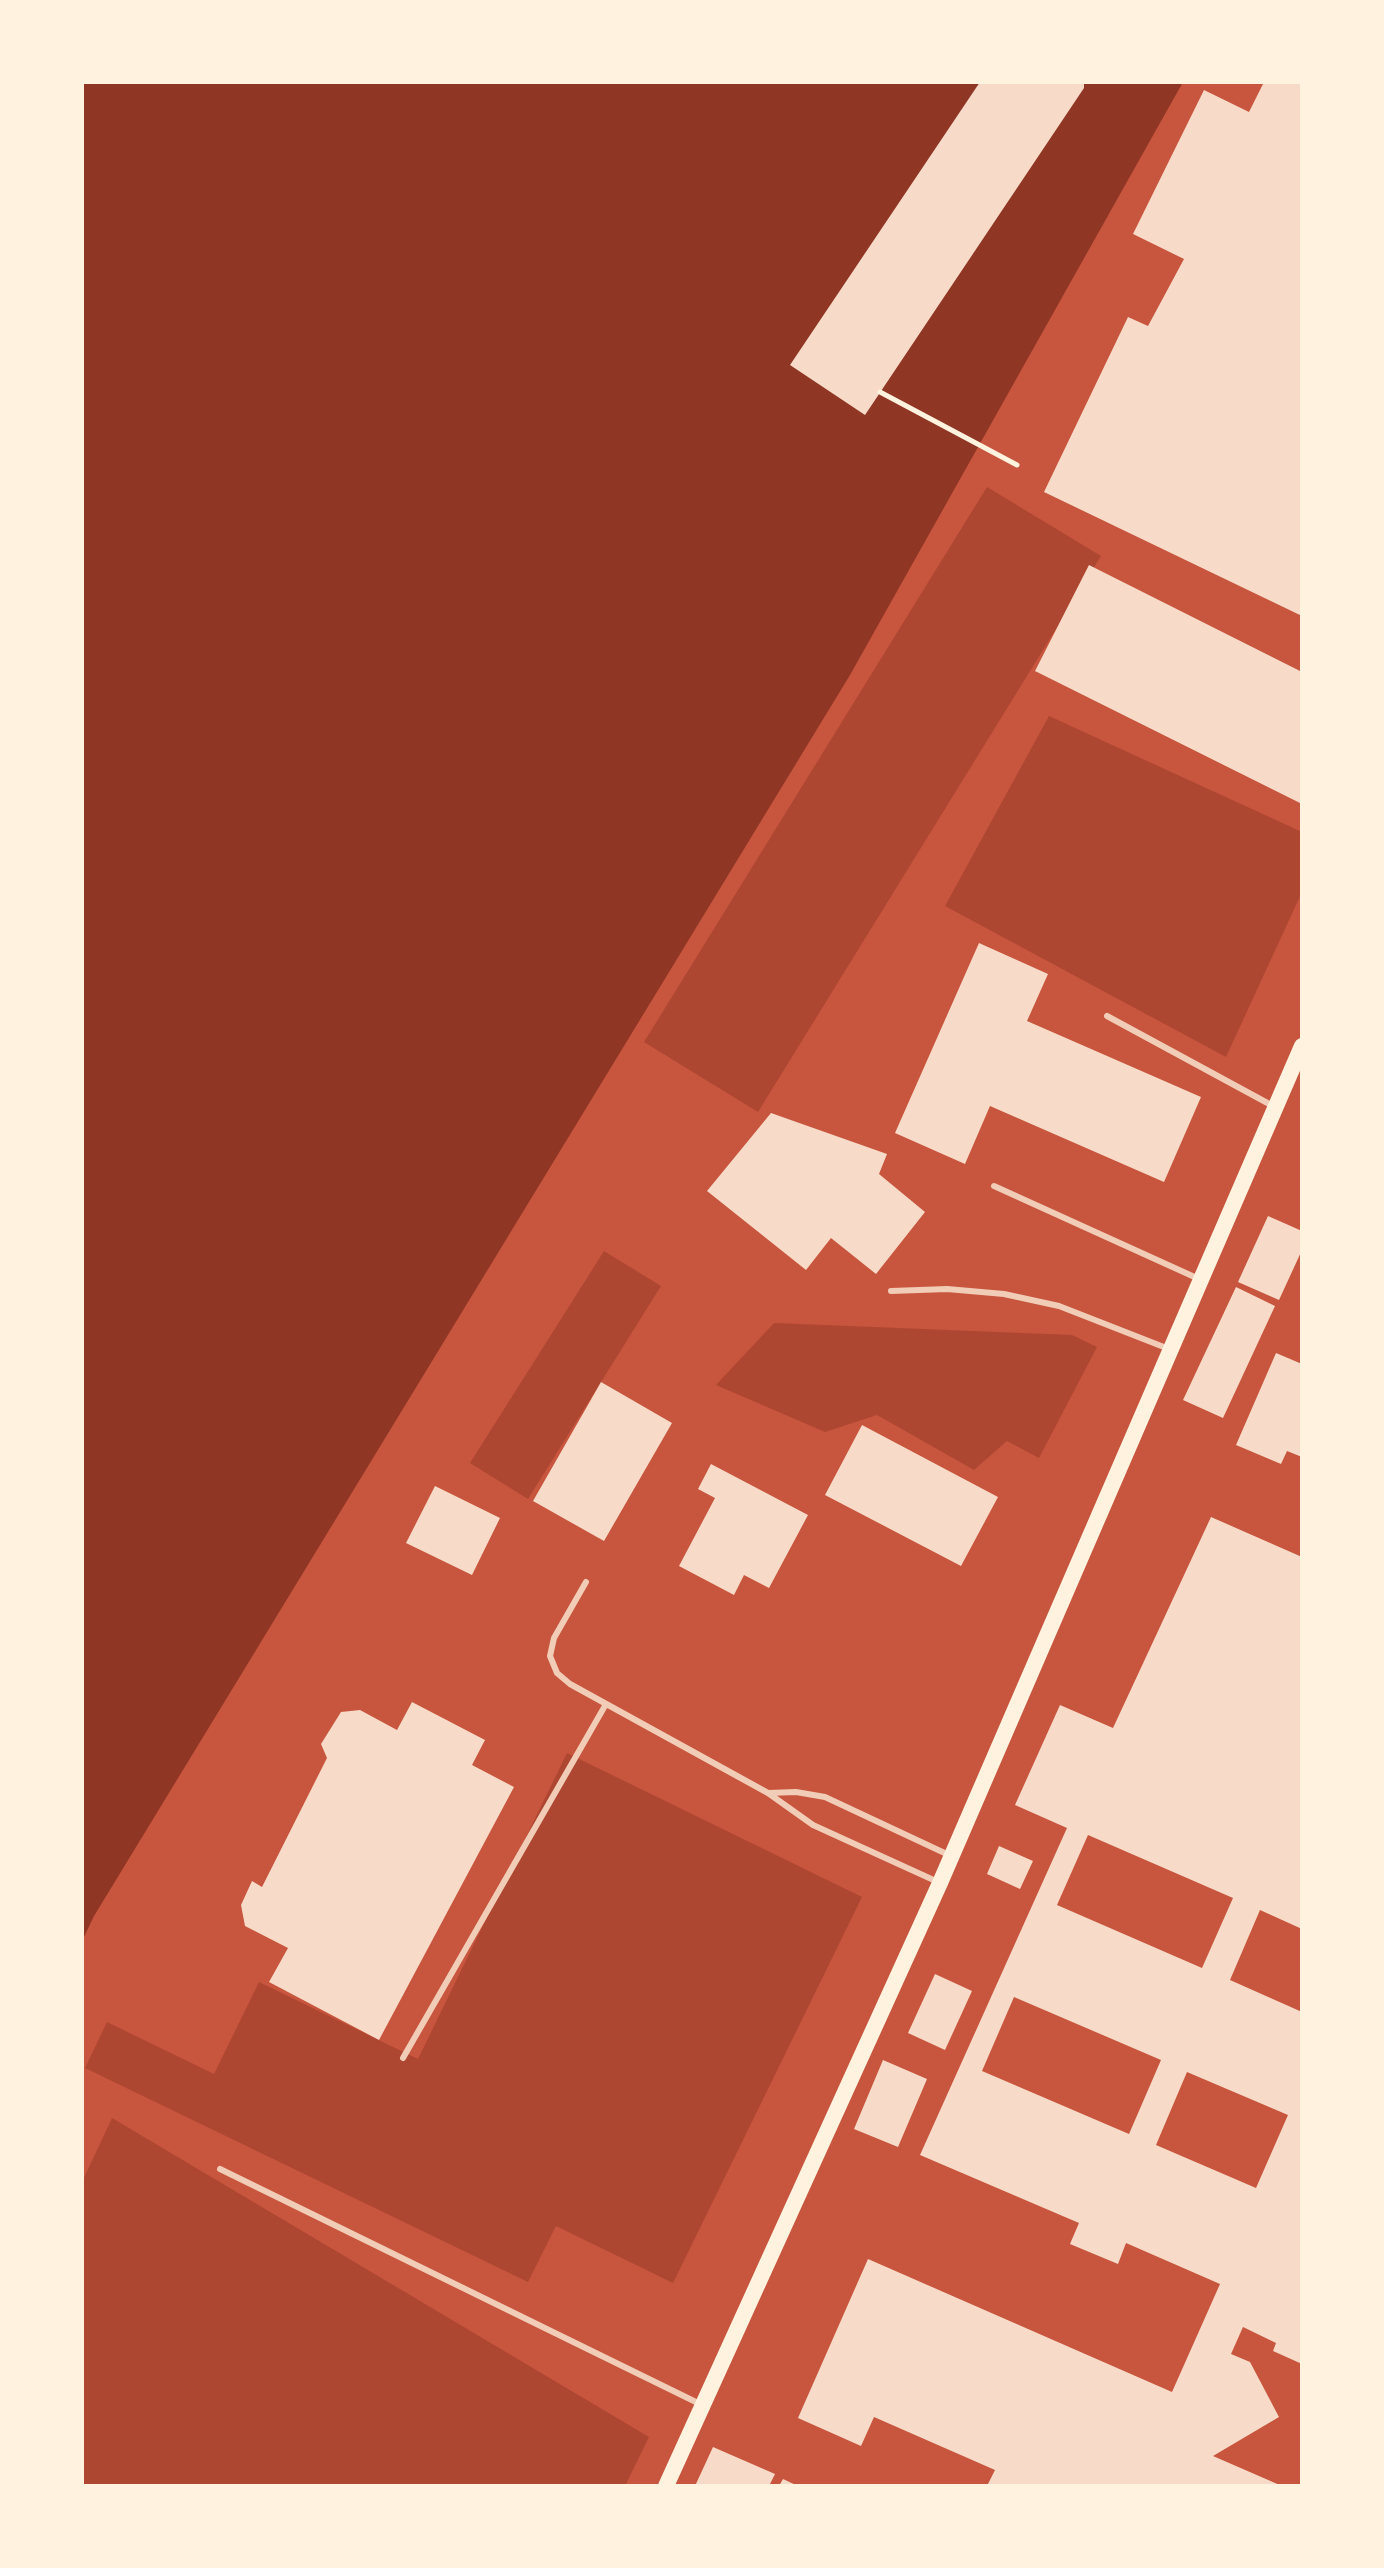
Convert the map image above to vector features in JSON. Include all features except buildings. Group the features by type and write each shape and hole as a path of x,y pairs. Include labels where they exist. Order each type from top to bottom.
{"main road":[{"path":"666,2486 952,1856 1173,1351 1302,1046"}],"lane":[{"path":"1107,1016 1275,1107"},
{"path":"994,1186 1202,1280"},
{"path":"891,1291 947,1289 1004,1294 1059,1306 1173,1351"},
{"path":"586,1582 554,1638 550,1656 557,1673 570,1684 768,1793 813,1825 940,1883"},
{"path":"403,2058 606,1704"},
{"path":"768,1793 796,1792 825,1797 952,1856"},
{"path":"220,2169 703,2406"}],"path":[{"path":"880,392 1017,465"}],"shaded area":[{"path":"82,82 1183,82 850,675 94,1916 82,1941"},
{"path":"987,487 1101,556 758,1112 644,1042"},
{"path":"1049,716 1302,832 1302,892 1226,1057 945,906"},
{"path":"604,1251 661,1286 528,1499 470,1463"},
{"path":"774,1323 1072,1335 1097,1347 1039,1458 1007,1441 974,1470 877,1415 825,1432 716,1385"},
{"path":"567,1753 862,1897 673,2283 556,2226 528,2282 85,2068 107,2022 214,2074 259,1982 418,2059"},
{"path":"112,2118 649,2437 625,2486 82,2486 82,2182"}]}
